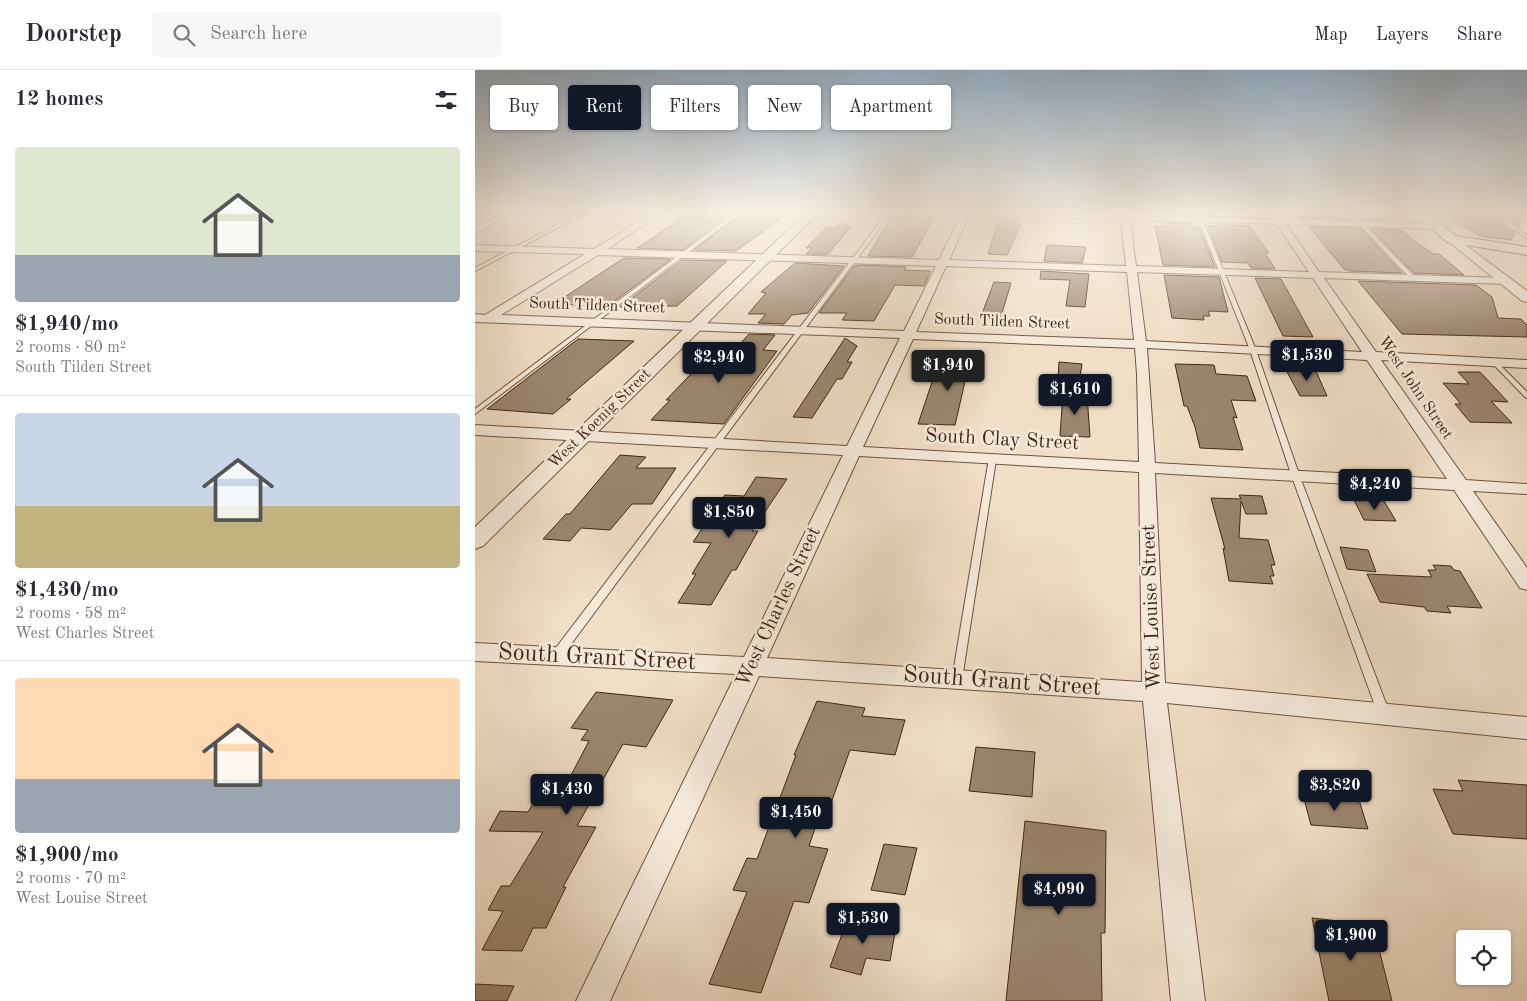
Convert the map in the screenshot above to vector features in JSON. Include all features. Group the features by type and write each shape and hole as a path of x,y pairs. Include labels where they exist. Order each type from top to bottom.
{"street":[{"path":"475,327 589,256"},
{"path":"723,256 1506,282"},
{"name":"West Charles Street","path":"593,1001 946,256"},
{"name":"West Louise Street","path":"1130,256 1144,374 1154,692 1188,1001"},
{"name":"West John Street","path":"1303,256 1527,583"},
{"path":"1474,256 1527,298"},
{"name":"West Koenig Street","path":"475,541 765,258"},
{"name":"South Tilden Street","path":"475,318 1140,344 1527,364"},
{"name":"South Clay Street","path":"475,430 1147,470 1527,489"},
{"name":"South Grant Street","path":"475,652 751,666 1154,692 1527,728"}],"lane":[{"path":"475,270 501,256"},
{"path":"475,412 681,256"},
{"path":"556,656 856,256"},
{"path":"1213,256 1253,350 1296,477 1384,714"},
{"path":"1392,256 1413,278"},
{"path":"1495,363 1527,396"},
{"path":"957,679 992,460"}],"building":[{"path":"1045,256 1084,256 1082,263 1044,261"},
{"path":"1161,256 1211,256 1215,267 1163,265"},
{"path":"1220,256 1267,256 1275,269 1251,268 1248,263 1222,262"},
{"path":"1334,256 1387,256 1402,273 1350,271 1344,269"},
{"path":"1398,256 1442,256 1464,275 1414,273"},
{"path":"624,258 671,259 608,306 554,304"},
{"path":"682,260 727,261 677,306 620,307"},
{"path":"795,263 844,266 808,313 792,315 784,324 758,323 766,314 748,314 766,293 761,292"},
{"path":"854,266 906,267 904,270 930,271 924,286 895,285 874,321 842,320 847,313 819,313"},
{"path":"1041,271 1089,274 1085,307 1066,306 1070,280 1040,279"},
{"path":"1164,275 1219,277 1228,312 1208,311 1210,316 1203,316 1204,320 1172,318"},
{"path":"1255,278 1281,279 1313,337 1283,336"},
{"path":"1358,281 1476,285 1492,297 1498,318 1521,319 1527,325 1527,337 1402,334"},
{"path":"994,282 1011,283 1000,320 980,319"},
{"path":"749,334 775,335 763,350 777,351 724,424 651,420 670,400 666,400 710,354 730,355"},
{"path":"845,338 857,346 847,362 852,362 842,379 837,379 812,418 793,417"},
{"path":"578,339 634,341 566,399 571,399 553,414 487,409"},
{"path":"966,352 982,353 976,374 967,373 955,425 918,424 935,373 944,374 949,361 962,362"},
{"path":"1059,362 1082,364 1079,383 1058,382"},
{"path":"1175,364 1214,365 1216,374 1247,376 1256,401 1231,400 1237,418 1233,417 1243,450 1200,448 1187,406 1184,406"},
{"path":"1285,368 1315,369 1327,396 1300,396"},
{"path":"1458,372 1480,372 1508,402 1491,401 1512,423 1470,422 1455,404 1461,404 1443,383 1469,384"},
{"path":"1063,393 1087,395 1090,437 1060,436"},
{"path":"620,455 646,457 636,468 676,468 652,504 632,504 610,530 581,528 570,541 543,539 566,514 570,514"},
{"path":"756,477 787,479 752,531 758,531 736,570 732,570 711,605 678,603 696,574 692,574 711,543 693,542 725,495 744,496"},
{"path":"1239,495 1262,496 1267,514 1246,514 1241,501 1239,538 1268,540 1275,565 1271,565 1274,576 1270,576 1273,584 1229,581 1223,548 1225,549 1211,498 1241,499"},
{"path":"1354,500 1384,501 1396,521 1364,520"},
{"path":"1340,547 1368,550 1376,572 1347,569"},
{"path":"1433,565 1451,566 1454,570 1460,571 1482,608 1447,606 1451,613 1427,611 1424,607 1380,602 1367,574 1432,577 1428,570 1436,570"},
{"path":"596,692 673,700 646,747 623,744 577,826 596,827 563,887 566,887 546,928 533,928 522,951 482,950 503,911 488,910 501,886 510,886 543,832 489,831 500,811 528,812 547,779 569,779 589,741 581,740 588,730 571,728"},
{"path":"817,701 865,708 862,716 905,720 895,755 850,750 830,806 823,805 809,846 828,849 809,903 794,901 761,993 709,984 747,892 733,890 747,858 757,859 796,755 794,755"},
{"path":"976,747 1035,752 1032,797 969,791"},
{"path":"1458,780 1527,785 1527,839 1453,834 1433,789 1463,791"},
{"path":"1303,795 1359,800 1368,829 1311,825"},
{"path":"1025,821 1106,831 1105,933 1101,933 1102,1001 1006,1001"},
{"path":"884,844 917,848 905,895 871,890"},
{"path":"848,918 896,927 890,961 866,958 861,975 830,967"},
{"path":"1312,918 1373,925 1392,1001 1329,1001"},
{"path":"475,984 514,986 507,1001 475,1001"}]}
